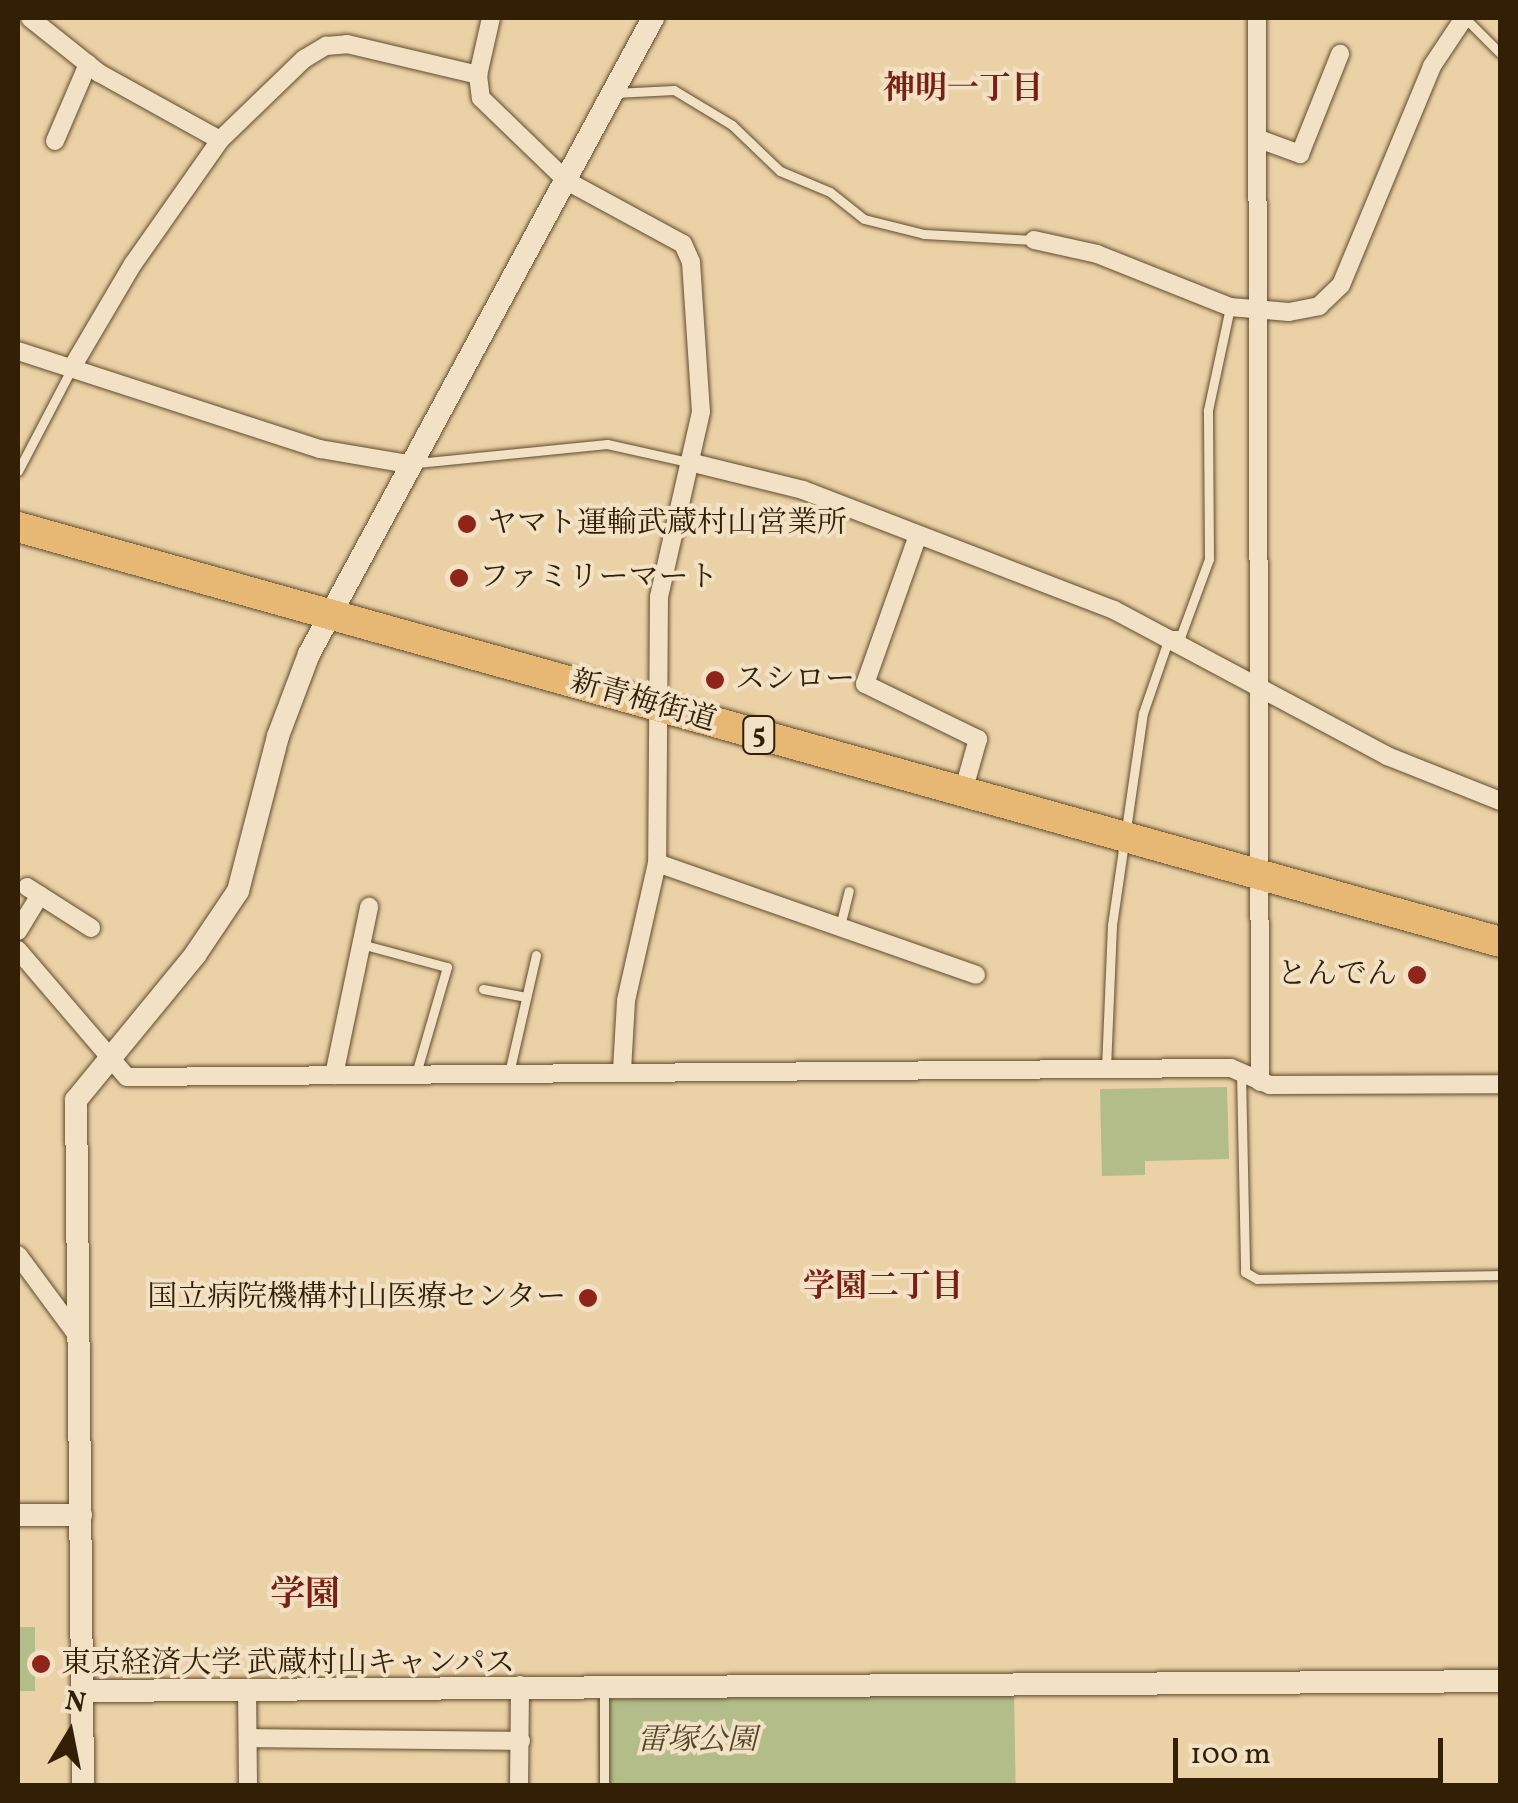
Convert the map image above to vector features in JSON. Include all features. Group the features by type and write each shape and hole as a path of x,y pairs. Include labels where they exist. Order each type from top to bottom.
{"main road":[{"name":"新青梅街道","path":"18,527 1500,942"}],"street":[{"path":"30,18 88,64 220,140"},
{"path":"490,18 478,75 480,98 566,181 683,244 691,262 701,412 693,463 659,597 662,708 657,863 626,1002 622,1071"},
{"path":"83,1786 76,1100 238,891 278,736 328,614 653,18"},
{"path":"1257,18 1260,1082"},
{"path":"1034,240 1098,254 1230,307 1260,312 1320,306 1341,284 1432,66 1465,18"},
{"path":"74,364 133,264 220,140 326,46 347,44 478,75"},
{"path":"1258,139 1300,154 1340,54"},
{"path":"56,141 88,64"},
{"path":"18,350 74,364 320,449 409,464"},
{"path":"693,463 803,490 916,538 1170,635 1387,756 1500,801"},
{"path":"916,538 865,684 978,739 963,792"},
{"path":"657,863 768,906 840,922 976,975"},
{"path":"18,931 34,891 91,928"},
{"path":"334,1075 369,906"},
{"path":"18,950 109,1060 128,1077 1106,1069 1241,1070 1260,1082 1500,1084"},
{"path":"18,1255 80,1339"},
{"path":"18,1515 81,1515"},
{"path":"84,1690 1500,1681"},
{"path":"520,1686 520,1786"},
{"path":"247,1689 248,1786"},
{"path":"248,1738 520,1741"}],"lane":[{"path":"1465,18 1500,53"},
{"path":"611,94 674,90 732,125 780,171 830,192 864,218 924,234 1034,240"},
{"path":"1106,1069 1112,925 1144,714 1170,635 1181,635 1209,560 1208,410 1230,307"},
{"path":"18,471 74,364"},
{"path":"409,464 480,462 607,444 693,463"},
{"path":"840,922 849,891"},
{"path":"361,944 446,967 416,1074"},
{"path":"510,1073 536,955"},
{"path":"482,989 526,997"},
{"path":"1241,1070 1245,1272 1257,1279 1500,1275"},
{"path":"604,1685 604,1786"}],"green space":[{"path":"1227,1087 1229,1159 1145,1161 1145,1175 1102,1176 1100,1089"},
{"path":"18,1627 35,1627 35,1691 18,1691"},
{"name":"雷塚公園","path":"1014,1692 1016,1785 599,1786 597,1699"}],"place":[{"name":"ヤマト運輸武蔵村山営業所","path":"467,524"},
{"name":"ファミリーマート","path":"459,578"},
{"name":"スシロー","path":"715,680"},
{"name":"とんでん","path":"1417,975"},
{"name":"国立病院機構村山医療センター","path":"588,1298"},
{"name":"東京経済大学 武蔵村山キャンパス","path":"41,1664"}],"district":[{"name":"神明一丁目","path":"963,90"},
{"name":"学園二丁目","path":"883,1288"},
{"name":"学園","path":"305,1596"}]}
